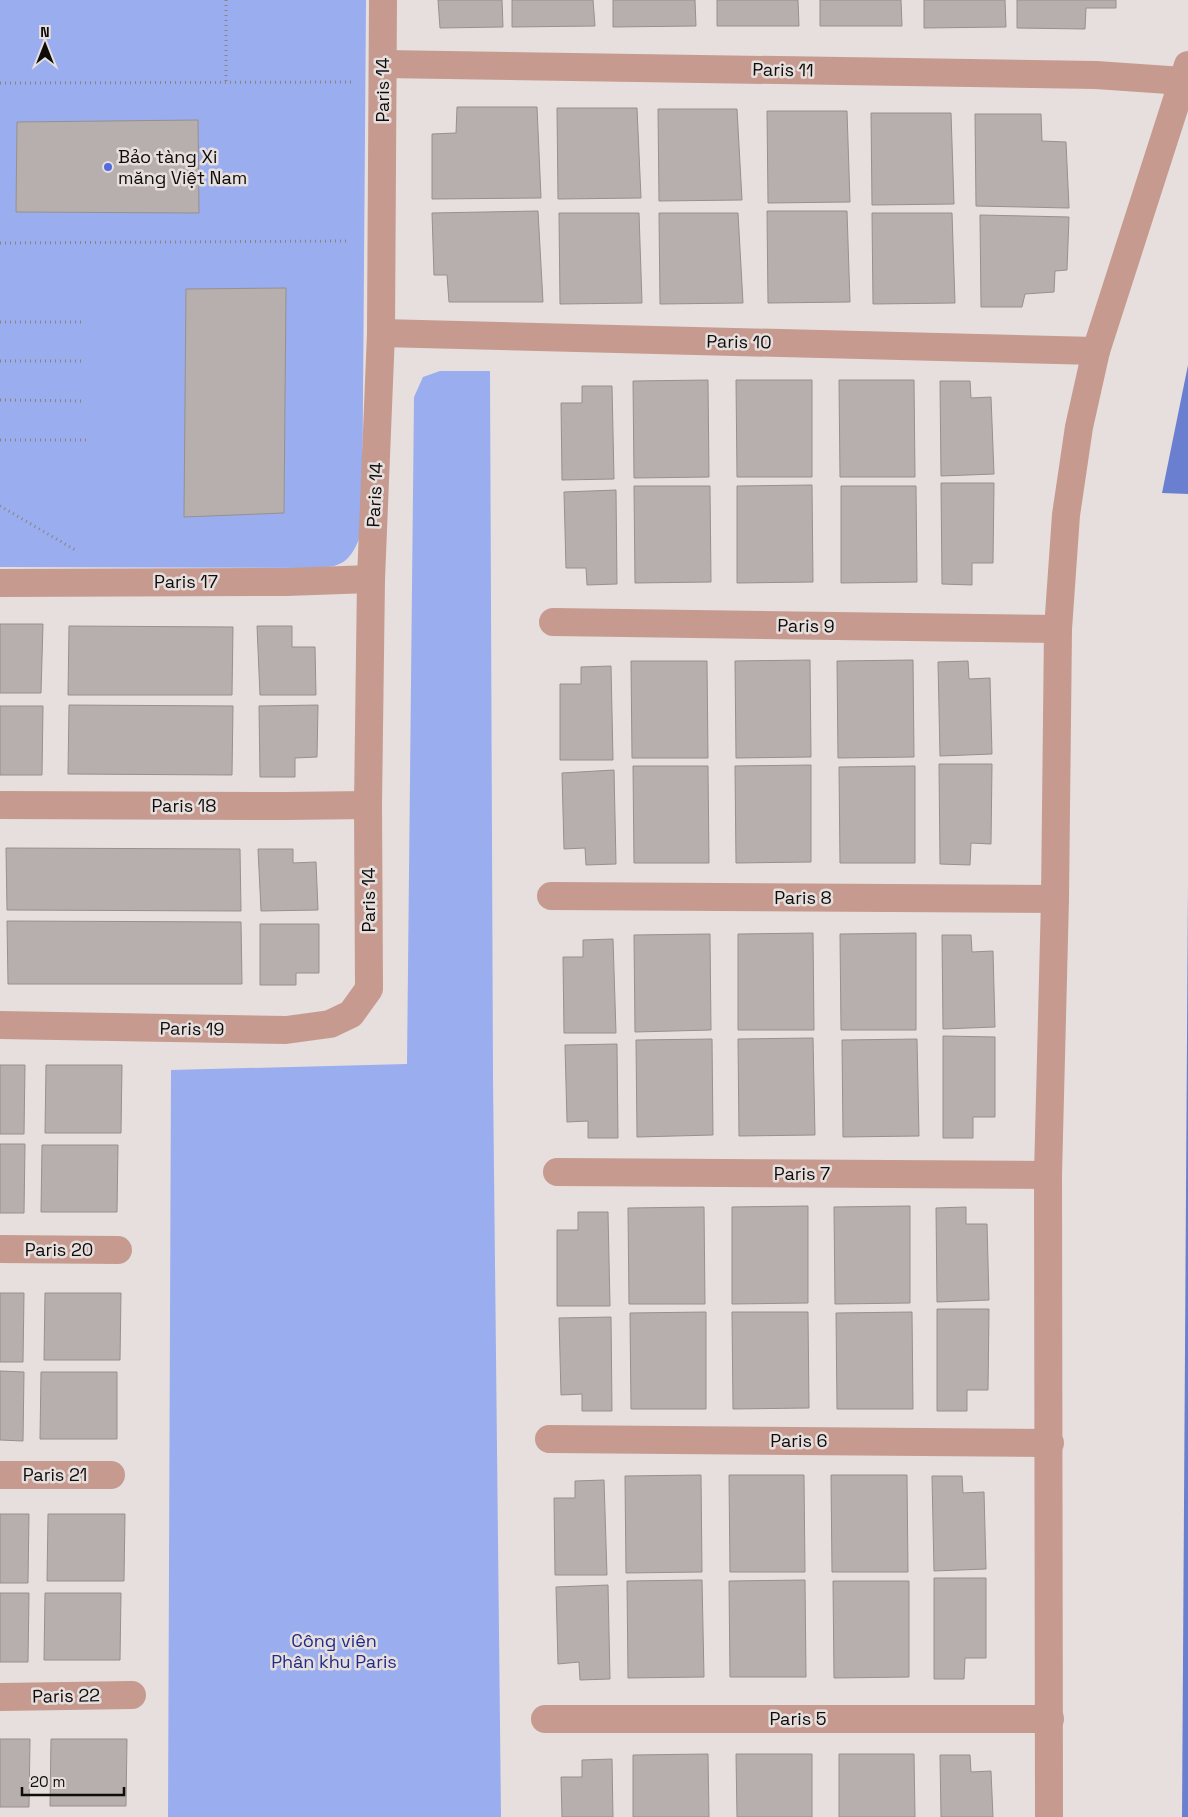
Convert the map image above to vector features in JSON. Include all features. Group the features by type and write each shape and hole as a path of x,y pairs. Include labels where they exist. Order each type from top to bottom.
{"lane":[{"name":"Paris 14","path":"369,989 368,805 371,579 381,334 384,0"},
{"name":"Paris 11","path":"383,64 1096,74 1185,73"},
{"path":"1049,1817 1050,1443 1048,1175 1055,899 1058,629 1066,515 1079,427 1096,351 1185,73"},
{"name":"Paris 10","path":"381,334 1096,351"},
{"name":"Paris 17","path":"0,583 286,582 371,579"},
{"name":"Paris 9","path":"554,622 1058,629"},
{"name":"Paris 18","path":"0,805 368,805"},
{"name":"Paris 8","path":"551,896 1055,899"},
{"name":"Paris 19","path":"0,1025 286,1030 330,1024 351,1014 369,989"},
{"name":"Paris 7","path":"557,1172 1048,1175"},
{"name":"Paris 20","path":"0,1249 118,1250"},
{"name":"Paris 6","path":"549,1439 1050,1443"},
{"name":"Paris 21","path":"0,1475 111,1475"},
{"name":"Paris 22","path":"0,1697 132,1696"},
{"name":"Paris 5","path":"545,1719 1050,1719"}],"path":[{"path":"226,0 226,82"},
{"path":"0,83 354,82"},
{"path":"0,243 354,240"},
{"path":"0,322 85,322"},
{"path":"0,361 84,361"},
{"path":"0,400 83,401"},
{"path":"0,440 86,440"},
{"path":"0,506 79,551"}],"green space":[{"path":"0,0 366,0 362,531 354,550 344,561 330,567 321,568 0,567"},
{"name":"Công viên Phân khu Paris","path":"440,371 490,371 493,1079 501,1817 168,1817 171,1070 407,1064 414,397 423,377"}],"shaded area":[{"path":"1188,365 1188,494 1162,493"},
{"path":"1188,884 1188,1817 1182,1817"}],"building":[{"path":"438,0 502,0 503,27 440,28"},
{"path":"512,0 593,0 595,26 512,27"},
{"path":"613,0 695,0 696,26 613,27"},
{"path":"717,0 798,0 799,26 717,26"},
{"path":"820,0 901,0 902,26 820,26"},
{"path":"924,0 1005,0 1006,27 924,28"},
{"path":"1017,0 1116,0 1116,8 1086,8 1085,29 1017,28"},
{"path":"457,107 537,107 541,198 432,199 432,134 456,133"},
{"path":"557,108 637,108 641,198 558,199"},
{"path":"658,109 737,109 742,200 659,201"},
{"path":"767,111 847,111 850,202 768,203"},
{"path":"871,113 951,113 954,204 872,205"},
{"path":"975,114 1041,114 1042,141 1066,142 1069,208 976,206"},
{"name":"Bảo tàng Xi măng Việt Nam","path":"198,120 199,213 16,212 17,122"},
{"path":"538,211 543,302 449,302 447,275 434,275 432,213"},
{"path":"767,211 847,211 850,302 768,303"},
{"path":"559,213 639,213 642,303 560,304"},
{"path":"659,213 738,213 743,303 660,304"},
{"path":"872,213 952,213 955,303 873,304"},
{"path":"980,215 1069,217 1067,270 1055,271 1054,292 1025,294 1022,307 981,307"},
{"path":"286,288 284,513 184,517 186,289"},
{"path":"708,380 709,477 634,478 633,381"},
{"path":"736,380 812,380 812,477 737,477"},
{"path":"839,380 914,380 915,477 840,477"},
{"path":"940,381 970,381 971,398 991,397 994,474 941,476"},
{"path":"582,386 612,386 614,479 562,480 561,403 582,403"},
{"path":"941,483 994,483 993,563 972,563 972,585 942,584"},
{"path":"812,485 813,582 737,583 737,486"},
{"path":"634,486 710,486 711,582 635,583"},
{"path":"841,486 916,486 917,582 841,583"},
{"path":"616,490 617,584 587,585 586,568 566,568 564,492"},
{"path":"0,624 43,624 41,693 0,693"},
{"path":"69,626 233,627 232,695 68,695"},
{"path":"257,626 292,626 292,647 315,647 316,695 260,695"},
{"path":"810,660 811,757 736,758 735,661"},
{"path":"913,660 914,757 838,758 837,661"},
{"path":"631,661 707,661 708,758 632,758"},
{"path":"968,661 969,679 990,678 992,754 940,756 938,662"},
{"path":"611,666 613,760 560,760 560,684 581,684 581,667"},
{"path":"69,705 233,706 232,775 68,774"},
{"path":"318,705 317,757 295,758 295,777 260,777 259,706"},
{"path":"0,706 43,706 42,775 0,775"},
{"path":"939,764 992,764 991,844 971,843 970,865 940,864"},
{"path":"811,765 811,862 736,863 735,766"},
{"path":"633,766 708,766 709,863 634,863"},
{"path":"915,766 915,863 840,863 839,767"},
{"path":"614,770 616,864 586,865 585,848 564,849 562,773"},
{"path":"6,848 240,849 241,911 7,910"},
{"path":"258,849 293,849 293,863 316,862 318,910 261,911"},
{"path":"7,921 241,922 242,984 8,984"},
{"path":"260,924 319,924 319,973 296,973 296,985 260,985"},
{"path":"813,933 814,1030 738,1030 738,934"},
{"path":"916,933 916,1030 841,1030 840,934"},
{"path":"710,934 711,1030 635,1032 634,935"},
{"path":"942,935 971,935 972,952 993,951 995,1027 943,1029"},
{"path":"613,939 616,1033 564,1033 563,957 583,957 583,940"},
{"path":"943,1036 995,1037 995,1117 973,1117 973,1138 943,1138"},
{"path":"813,1038 815,1135 739,1136 738,1039"},
{"path":"712,1039 713,1135 637,1137 636,1040"},
{"path":"917,1039 919,1136 843,1137 842,1040"},
{"path":"617,1044 618,1138 588,1138 588,1121 567,1122 565,1045"},
{"path":"0,1065 25,1065 24,1134 0,1134"},
{"path":"46,1065 122,1065 121,1133 45,1133"},
{"path":"0,1144 25,1144 24,1213 0,1213"},
{"path":"42,1145 118,1145 117,1212 41,1212"},
{"path":"808,1206 808,1303 732,1304 732,1207"},
{"path":"910,1206 910,1303 835,1304 834,1207"},
{"path":"704,1207 705,1304 629,1304 628,1208"},
{"path":"966,1207 966,1224 987,1224 989,1300 937,1302 936,1208"},
{"path":"578,1212 608,1212 610,1306 557,1306 557,1230 578,1230"},
{"path":"0,1293 24,1293 23,1362 0,1362"},
{"path":"45,1293 121,1293 120,1360 44,1360"},
{"path":"937,1309 989,1309 988,1390 967,1390 967,1411 937,1411"},
{"path":"706,1312 706,1409 631,1409 630,1313"},
{"path":"732,1312 808,1312 809,1408 733,1409"},
{"path":"912,1312 913,1409 837,1409 836,1313"},
{"path":"611,1317 612,1411 582,1411 582,1394 561,1395 559,1318"},
{"path":"0,1371 24,1372 23,1441 0,1440"},
{"path":"41,1372 117,1372 117,1439 40,1439"},
{"path":"701,1475 702,1572 626,1573 625,1476"},
{"path":"729,1475 804,1475 805,1572 730,1572"},
{"path":"831,1475 907,1475 908,1572 832,1572"},
{"path":"932,1476 962,1476 963,1493 984,1492 986,1569 934,1571"},
{"path":"604,1480 607,1575 555,1575 554,1498 575,1498 575,1481"},
{"path":"0,1514 29,1514 28,1583 0,1583"},
{"path":"48,1514 125,1514 124,1581 47,1581"},
{"path":"934,1578 986,1578 986,1658 965,1658 964,1679 934,1679"},
{"path":"702,1580 704,1677 628,1678 627,1581"},
{"path":"805,1580 806,1677 730,1677 729,1581"},
{"path":"833,1581 909,1581 909,1677 834,1678"},
{"path":"608,1585 610,1679 580,1680 579,1662 558,1664 556,1587"},
{"path":"0,1593 29,1593 28,1662 0,1662"},
{"path":"45,1593 121,1593 120,1660 44,1660"},
{"path":"0,1739 30,1739 29,1807 0,1807"},
{"path":"51,1739 127,1739 126,1806 50,1806"},
{"path":"708,1754 709,1817 633,1817 633,1755"},
{"path":"736,1754 812,1754 812,1817 737,1817"},
{"path":"839,1754 914,1754 915,1817 839,1817"},
{"path":"940,1755 970,1755 971,1772 991,1771 993,1817 941,1817"},
{"path":"612,1759 613,1817 562,1817 561,1777 582,1777 582,1760"}],"place":[{"name":"Bảo tàng Xi măng Việt Nam","path":"108,167"}]}
